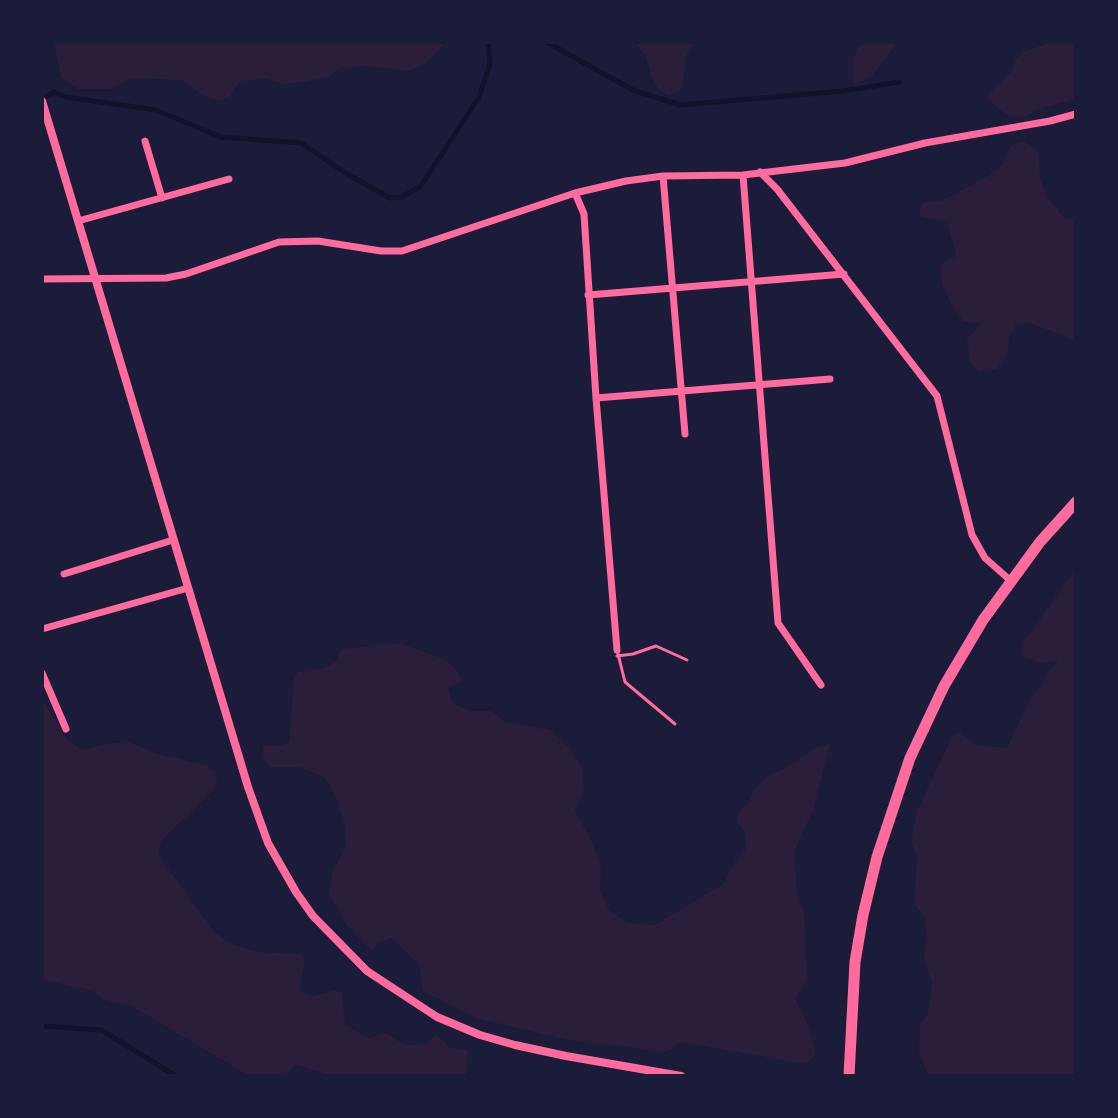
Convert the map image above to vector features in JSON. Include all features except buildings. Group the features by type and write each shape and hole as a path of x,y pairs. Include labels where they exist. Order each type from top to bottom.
{"highway":[{"path":"849,1076 855,962 863,915 888,820 910,758 937,699 983,620 1076,502"}],"street":[{"path":"43,103 248,787 268,843 296,892 338,944 367,971 437,1017 480,1035 566,1056 681,1076"},
{"path":"42,279 166,278 279,242 318,241 381,251 402,251 575,193 626,181 663,176 743,175 845,163 925,143 1076,114"},
{"path":"145,141 162,198"},
{"path":"760,172 777,189 937,396 972,535 985,558 1011,581"},
{"path":"743,175 778,623 821,685"},
{"path":"663,176 685,434"},
{"path":"78,221 229,179"},
{"path":"575,193 584,214 617,653"},
{"path":"588,295 844,274"},
{"path":"596,398 830,379"},
{"path":"64,574 173,540"},
{"path":"42,629 188,588"},
{"path":"42,673 66,729"}],"lane":[{"path":"675,724 625,682 617,653 633,654 656,646 687,660"}],"shaded area":[{"path":"54,42 447,42 426,63 409,71 367,66 342,67 329,77 302,82 282,84 265,78 240,82 227,99 218,100 204,96 181,80 131,78 111,89 78,89 61,77"},
{"path":"633,42 695,42 687,53 682,89 669,96 660,91 651,77 646,56"},
{"path":"865,42 898,42 871,78 853,84 853,59"},
{"path":"1052,42 1076,42 1076,99 1038,109 1025,117 1005,114 987,98 988,94 1012,71 1016,59 1023,52"},
{"path":"1025,141 1039,153 1040,177 1046,195 1063,217 1076,220 1076,341 1028,322 1017,323 1009,338 1008,355 997,369 978,371 970,361 967,339 981,324 963,321 942,285 941,266 956,255 947,221 919,216 922,203 943,200 986,177 1003,164 1011,145"},
{"path":"1076,569 1076,1076 928,1076 919,1050 920,1024 928,1013 932,982 924,958 927,941 925,918 914,904 917,856 911,841 917,812 952,736 960,732 975,745 1007,748 1030,699 1058,660 1045,663 1028,659 1021,654 1024,641"},
{"path":"400,643 444,659 457,670 461,681 448,689 453,704 471,711 492,711 505,722 550,730 571,750 582,768 584,794 574,810 591,839 601,867 600,890 609,910 628,923 655,925 723,884 746,848 746,835 737,821 739,812 754,790 766,777 819,746 830,744 813,810 794,852 797,891 804,912 807,980 795,999 807,1022 816,1054 806,1064 680,1042 667,1052 564,1039 475,1018 423,991 419,965 391,938 372,950 363,943 347,925 329,894 332,873 346,846 345,824 334,793 324,777 299,767 270,767 263,756 263,746 280,746 289,742 294,679 298,672 326,668 336,661 342,649"},
{"path":"42,698 67,740 82,750 129,742 158,754 206,765 217,773 216,788 161,841 158,855 213,930 230,944 260,952 302,954 305,960 299,990 313,996 335,990 342,993 345,1024 369,1039 384,1032 405,1045 426,1044 435,1035 448,1047 468,1050 466,1076 332,1076 295,1064 285,1076 249,1076 130,1005 104,1000 91,990 42,980"}],"waterway":[{"path":"42,99 54,92 65,97 156,110 221,137 301,143 390,198 402,197 421,186 479,97 490,64 488,42"},
{"path":"546,42 633,90 680,105 843,91 899,82"},
{"path":"42,1026 101,1030 176,1076"}]}
